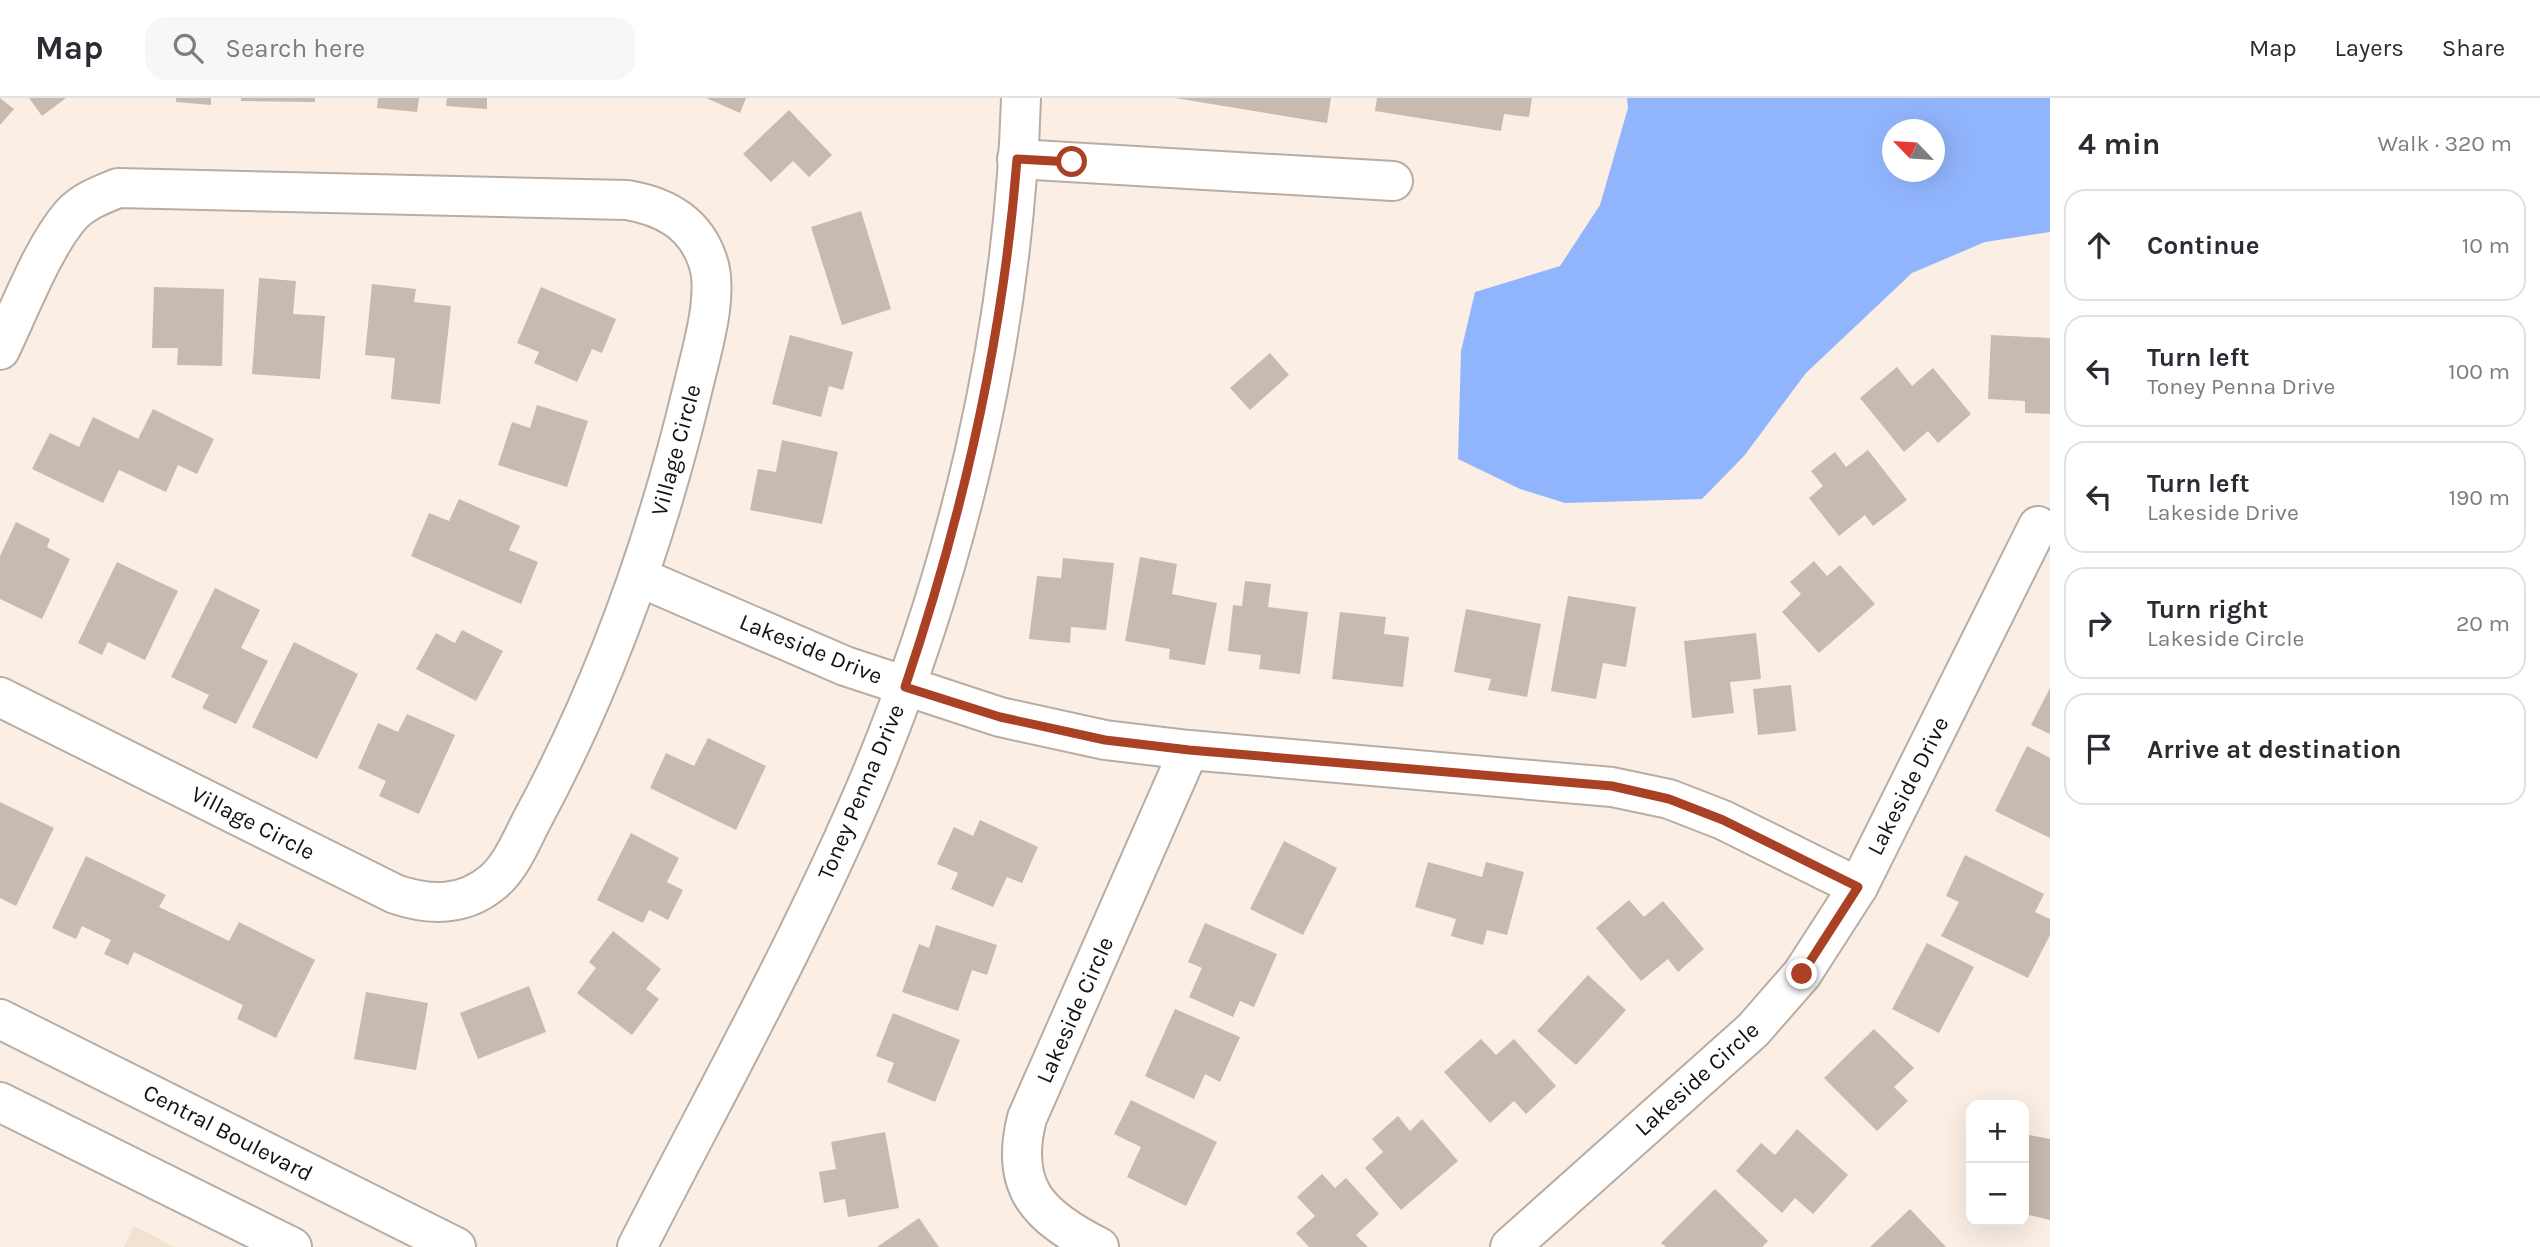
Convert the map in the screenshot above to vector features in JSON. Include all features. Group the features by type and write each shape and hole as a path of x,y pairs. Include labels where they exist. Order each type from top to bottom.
{"street":[{"name":"Toney Penna Drive","path":"637,1247 811,906 865,790 905,687 936,595 969,472 995,347 1012,220 1021,98"},
{"path":"1017,159 1393,181"},
{"name":"Village Circle","path":"0,350 57,235 72,214 93,198 118,188 627,200 653,204 677,216 695,236 708,259 712,285 702,349 675,464 639,577 597,686 553,781 511,859 495,880 473,895 447,903 421,903 395,894 0,697"},
{"name":"Lakeside Drive","path":"639,577 845,666 1000,717 1105,740 1189,750 1612,786 1669,799 1723,820 1858,887 2038,526"},
{"name":"Lakeside Circle","path":"1099,1247 1047,1217 1031,1196 1022,1171 1020,1144 1027,1118 1189,750"},
{"name":"Lakeside Circle","path":"1510,1247 1753,1030 1802,974 1858,887"},
{"name":"Central Boulevard","path":"0,1019 456,1247"},
{"path":"0,1102 292,1247"}],"shaded area":[{"path":"134,1226 175,1247 124,1247"}],"water":[{"path":"1627,98 2050,98 2050,232 1985,242 1912,273 1806,373 1744,456 1702,499 1565,503 1520,489 1458,459 1461,351 1475,292 1560,266 1600,205 1628,108"}],"building":[{"path":"0,98 14,109 0,125"},
{"path":"29,98 66,98 42,116"},
{"path":"176,98 211,98 211,105 176,102"},
{"path":"241,98 315,98 315,102 241,101"},
{"path":"378,98 419,98 417,112 377,108"},
{"path":"447,98 487,98 487,109 446,106"},
{"path":"706,98 746,98 740,113"},
{"path":"1175,98 1331,98 1327,123"},
{"path":"1377,98 1532,98 1529,117 1504,114 1501,131 1375,111"},
{"path":"789,110 832,155 809,177 793,161 771,182 743,154"},
{"path":"861,211 891,309 842,325 811,227"},
{"path":"259,278 296,281 293,314 325,316 320,379 252,374"},
{"path":"372,284 416,289 414,302 451,306 440,404 391,399 395,358 365,355"},
{"path":"154,287 224,289 222,366 177,365 178,348 152,348"},
{"path":"541,287 616,319 602,353 592,349 577,382 534,363 539,352 517,343"},
{"path":"790,335 853,352 843,390 829,386 821,417 772,404"},
{"path":"1991,335 2050,338 2050,414 2025,413 2025,401 1988,399"},
{"path":"1270,353 1289,375 1250,410 1230,388"},
{"path":"1897,367 1912,386 1933,368 1971,414 1938,443 1928,431 1904,452 1860,398"},
{"path":"537,405 588,421 567,487 498,465 512,422 530,428"},
{"path":"153,409 214,439 197,474 178,465 166,492 119,470 103,503 32,469 50,433 79,447 93,417 138,439"},
{"path":"782,440 838,452 822,524 750,510 758,469 776,472"},
{"path":"1868,450 1907,500 1873,526 1865,515 1839,536 1809,498 1823,486 1811,471 1835,452 1846,467"},
{"path":"459,499 520,526 509,550 538,562 521,604 411,556 429,513 449,521"},
{"path":"16,522 50,539 47,547 70,559 42,619 0,599 0,556"},
{"path":"1140,557 1177,564 1172,594 1217,603 1205,665 1169,659 1170,649 1125,641"},
{"path":"1063,558 1114,563 1106,630 1071,627 1070,643 1029,639 1037,576 1061,578"},
{"path":"1814,561 1827,576 1840,565 1875,604 1819,653 1782,612 1801,594 1790,582"},
{"path":"117,562 178,591 145,660 108,642 102,655 78,643"},
{"path":"1245,581 1271,584 1268,607 1308,612 1300,674 1259,669 1261,655 1228,651 1233,605 1242,606"},
{"path":"215,588 260,610 241,648 268,661 236,724 202,708 209,695 171,677"},
{"path":"1568,596 1636,607 1626,667 1603,663 1596,699 1551,691"},
{"path":"1466,609 1541,624 1527,697 1488,690 1491,679 1454,672"},
{"path":"1340,612 1386,617 1384,634 1409,637 1403,687 1332,679"},
{"path":"462,630 503,651 476,701 416,669 436,633 455,643"},
{"path":"1756,633 1761,679 1730,682 1734,713 1692,718 1684,641"},
{"path":"294,642 358,674 317,759 252,727"},
{"path":"1791,685 1796,731 1758,735 1753,689"},
{"path":"2050,688 2050,734 2031,725"},
{"path":"407,714 455,735 419,814 379,796 386,781 358,768 378,723 398,732"},
{"path":"708,738 766,766 736,830 650,788 666,753 694,766"},
{"path":"2027,746 2050,758 2050,838 1995,811"},
{"path":"0,802 54,828 16,906 0,898"},
{"path":"980,820 1038,847 1022,883 1007,877 993,907 951,889 958,873 937,864 954,827 973,836"},
{"path":"631,833 679,858 667,882 683,890 668,920 649,910 643,923 597,900"},
{"path":"1284,841 1337,868 1303,935 1250,909"},
{"path":"1965,855 2044,894 2035,912 2050,919 2050,935 2028,978 1941,936 1959,902 1946,896"},
{"path":"86,856 166,895 159,907 229,941 239,922 315,960 276,1038 237,1019 243,1005 134,952 128,965 104,954 111,940 82,926 76,939 52,928"},
{"path":"1428,862 1482,877 1486,862 1524,872 1507,935 1487,930 1483,945 1451,936 1456,919 1415,907"},
{"path":"1629,900 1644,917 1663,901 1704,949 1678,972 1668,959 1641,981 1596,928"},
{"path":"1205,923 1277,954 1254,1007 1240,1001 1233,1017 1189,997 1202,968 1188,962"},
{"path":"936,925 997,945 987,975 972,970 958,1011 902,992 919,944 929,948"},
{"path":"613,931 661,969 646,989 659,999 632,1035 577,993 596,968 589,962"},
{"path":"1927,943 1974,967 1939,1033 1892,1009"},
{"path":"1588,975 1626,1010 1576,1065 1537,1031"},
{"path":"529,986 546,1032 478,1059 460,1013"},
{"path":"366,992 428,1003 416,1070 354,1059"},
{"path":"1175,1009 1240,1037 1220,1082 1205,1074 1194,1099 1145,1076"},
{"path":"893,1013 960,1040 935,1102 887,1082 894,1063 876,1056"},
{"path":"1874,1029 1914,1068 1894,1087 1908,1101 1877,1131 1824,1078"},
{"path":"1481,1039 1496,1055 1514,1039 1556,1086 1526,1114 1514,1101 1490,1123 1444,1072"},
{"path":"1131,1100 1217,1142 1186,1206 1127,1177 1141,1147 1114,1134"},
{"path":"1398,1116 1410,1131 1422,1119 1458,1161 1401,1210 1365,1168 1383,1152 1372,1139"},
{"path":"1797,1129 1848,1175 1813,1214 1795,1198 1782,1213 1736,1171 1761,1143 1775,1155"},
{"path":"885,1132 899,1208 848,1217 845,1199 824,1203 819,1172 836,1169 831,1142"},
{"path":"2029,1135 2050,1139 2050,1220 2029,1215"},
{"path":"1322,1174 1335,1188 1346,1178 1379,1214 1356,1235 1368,1247 1309,1247 1296,1233 1315,1216 1297,1197"},
{"path":"1715,1189 1768,1241 1762,1247 1666,1247 1661,1243"},
{"path":"1910,1209 1946,1247 1870,1247"},
{"path":"919,1218 939,1247 877,1247"}],"route":[{"path":"1072,162 1017,159 1012,220 995,347 969,472 936,595 905,687 1000,717 1105,740 1189,750 1612,786 1669,799 1723,820 1858,887 1831,934 1802,974"}]}
